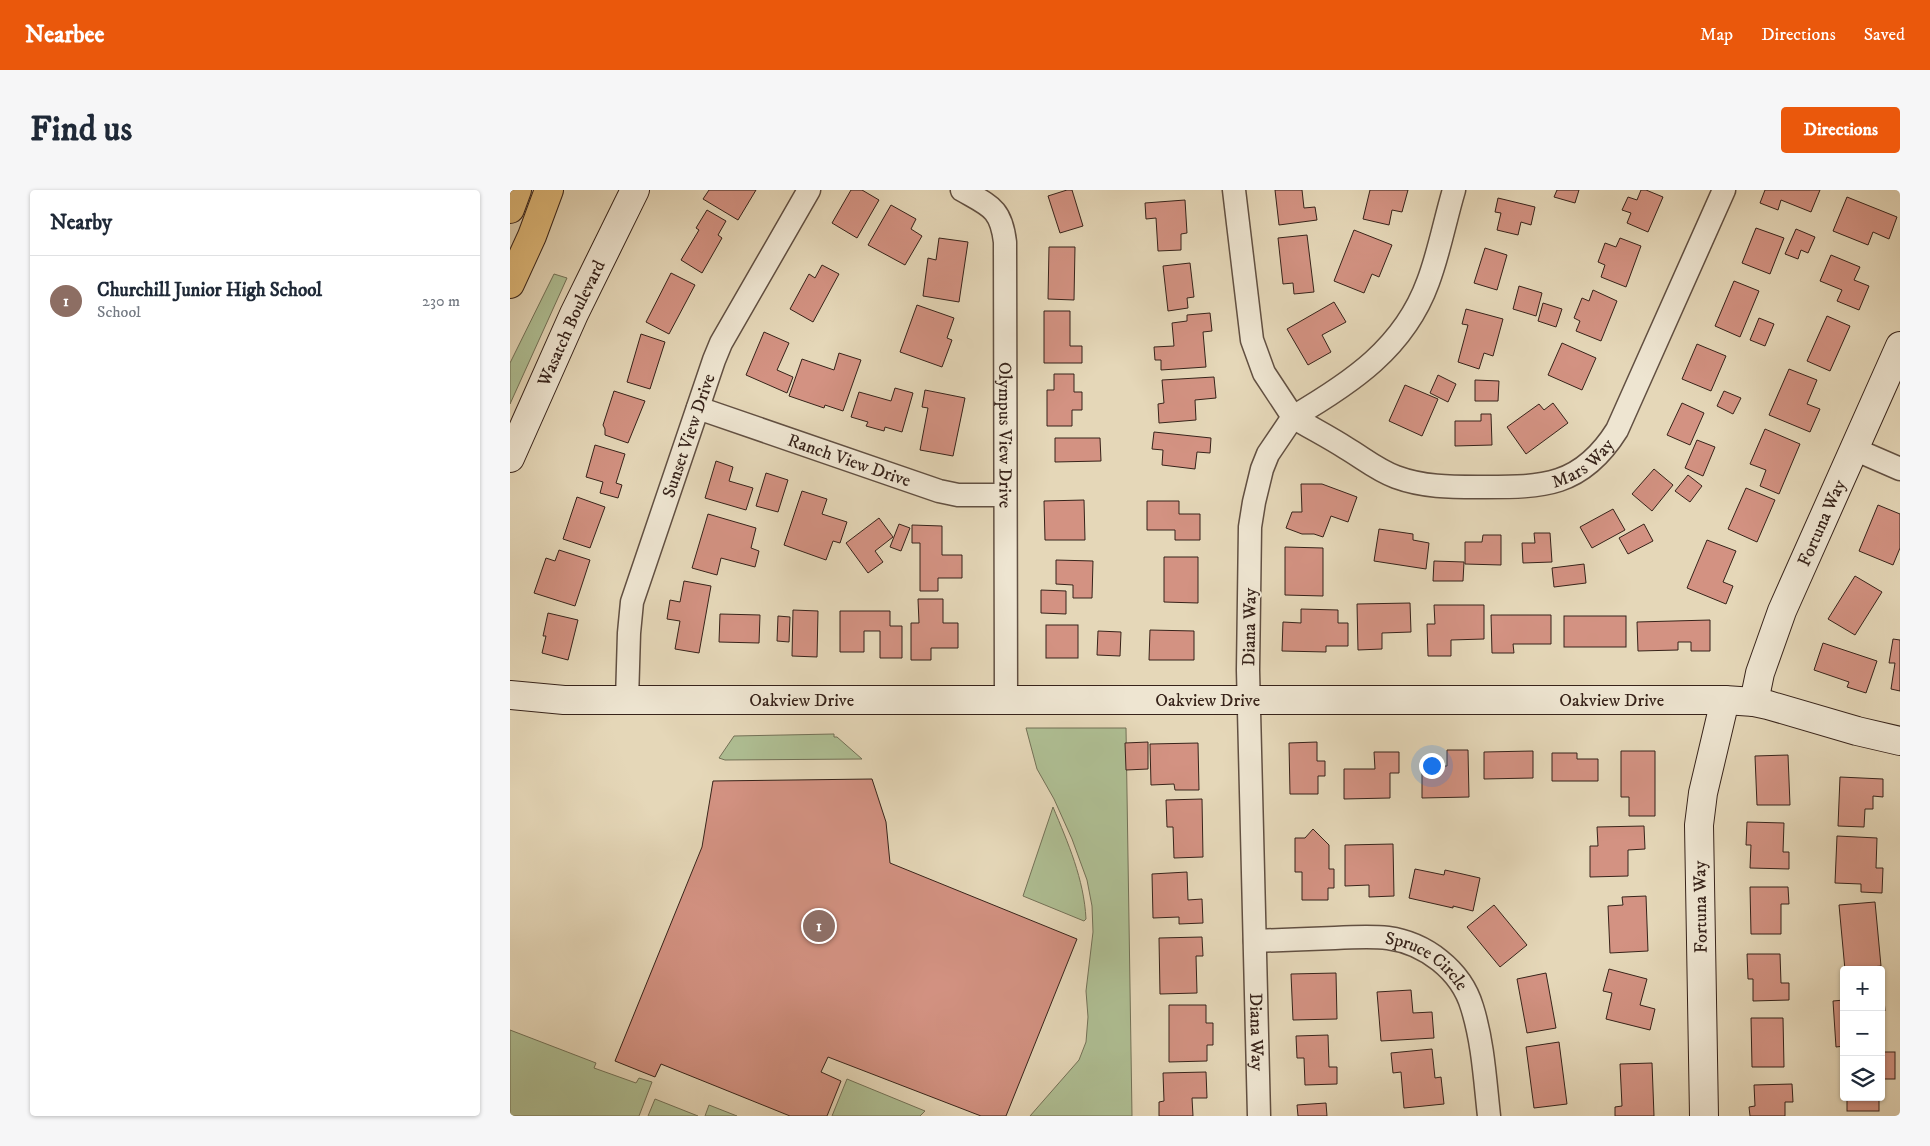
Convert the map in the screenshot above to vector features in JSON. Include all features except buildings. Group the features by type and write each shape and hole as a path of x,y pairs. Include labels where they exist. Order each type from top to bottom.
{"highway":[{"path":"510,209 517,190"},
{"path":"532,236 549,190"},
{"path":"510,284 554,190"}],"street":[{"name":"Wasatch Boulevard","path":"510,458 574,314 635,190"},
{"name":"Sunset View Drive","path":"627,700 632,602 721,342 809,190"},
{"name":"Olympus View Drive","path":"962,190 992,209 1000,217 1006,256 1006,700"},
{"path":"1234,190 1252,340 1264,374 1294,418 1338,391 1376,361 1407,324 1429,281 1454,190"},
{"name":"Mars Way","path":"1294,418 1375,467 1416,483 1449,487 1530,487 1549,484 1575,473 1599,456 1617,430 1724,190"},
{"name":"Fortuna Way","path":"1754,702 1760,673 1782,611 1900,346"},
{"name":"Ranch View Drive","path":"698,408 939,491 958,495 1005,495"},
{"name":"Diana Way","path":"1259,1116 1249,700 1250,537 1254,502 1262,468 1268,454 1294,418"},
{"path":"1854,449 1900,469"},
{"name":"Oakview Drive","path":"510,695 545,699 627,700 1725,700 1754,702 1782,708 1857,732 1900,740"},
{"name":"Fortuna Way","path":"1704,1116 1699,825 1703,793 1725,700"},
{"name":"Spruce Circle","path":"1255,940 1389,938 1413,944 1443,962 1460,980 1472,1006 1480,1042 1489,1116"}],"green space":[{"path":"554,274 567,278 510,404 510,363"},
{"path":"1026,728 1126,728 1132,1116 1030,1116 1079,1060 1086,1042 1088,1017 1086,991 1093,932 1092,906 1087,880 1072,839 1054,799 1037,769"},
{"path":"834,734 834,737 837,737 862,759 725,760 719,758 734,736"},
{"path":"1053,807 1079,875 1085,904 1086,919 1084,921 1023,896"},
{"path":"510,1030 596,1063 594,1068 636,1083 639,1078 652,1082 639,1116 510,1116"},
{"path":"847,1079 925,1111 920,1116 832,1116"},
{"path":"655,1099 698,1116 648,1116"},
{"path":"709,1105 737,1116 705,1116"}],"place":[{"name":"Churchill Junior High School","path":"819,926"}]}
